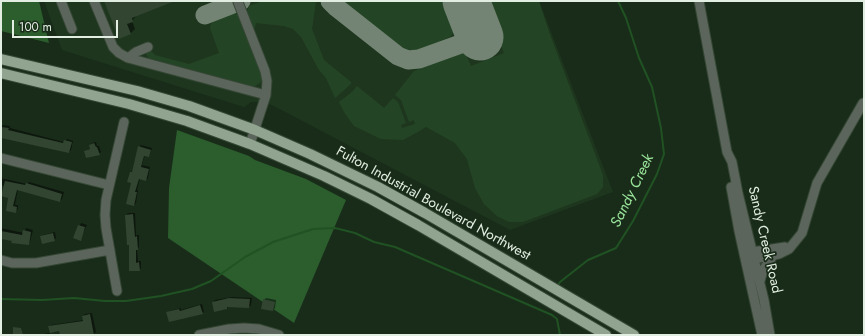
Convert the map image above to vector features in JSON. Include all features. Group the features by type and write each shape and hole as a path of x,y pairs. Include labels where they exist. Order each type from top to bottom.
{"main road":[{"name":"Fulton Industrial Boulevard Northwest","path":"1,58 137,91 188,106 255,130 378,187 538,278 634,335"},
{"name":"Fulton Industrial Boulevard Northwest","path":"1,73 129,104 187,121 250,144 324,176 371,199 418,225 606,335"}],"street":[{"path":"61,1 72,29"},
{"path":"94,1 113,47 119,53 128,58 266,95"},
{"name":"Sandy Creek Road","path":"699,1 727,152 726,163 750,256 762,335"},
{"path":"238,2 265,71 267,81 266,95 250,144"},
{"path":"128,58 136,52 148,47"},
{"path":"750,256 773,256 785,251 802,233 817,183 864,102"},
{"path":"117,291 105,215 109,184 124,122"},
{"path":"1,158 109,184"},
{"path":"750,256 783,248 792,244"},
{"path":"1,260 12,263 36,263 110,250"},
{"name":"Sandy Creek Road","path":"750,256 760,282 770,335"},
{"path":"760,282 763,270 773,256"},
{"path":"199,335 229,329 244,328 279,335"}],"shaded area":[{"path":"44,1 539,1 613,192 510,230 272,105 262,102 251,102 244,107 62,50"},
{"path":"263,1 316,1 312,29 324,60 351,82 351,84 335,98 326,78 319,70 301,37 293,29 284,26 256,23 254,30 247,12 249,6"},
{"path":"343,1 448,1 457,24 456,29 450,37 419,50 408,50 403,48"},
{"path":"484,1 539,1 549,32 603,175 603,187 597,194 523,222 509,222 497,216 484,204 475,188 467,159 455,143 426,127 403,140 381,139 354,126 339,102 357,86 384,108 393,98 398,102 406,123 401,125 402,128 415,124 414,120 409,122 401,100 395,95 414,71 465,52 471,66 504,53"},
{"path":"232,13 240,16 262,74 261,82 255,86 149,58 147,56 146,53 149,49 155,55 189,64 219,53 210,28 211,24 215,20"}],"green space":[{"path":"1,1 39,1 49,43 1,31"},
{"path":"177,130 249,156 255,160 306,179 346,200 294,323 168,238 169,188"}],"building":[{"path":"104,1 175,1 132,18 133,22 127,24 131,34 119,39"},
{"path":"1,127 63,143 64,140 72,142 69,153 1,138"},
{"path":"94,143 100,155 86,158 84,151 90,149 89,145"},
{"path":"138,146 151,150 149,157 144,156 141,167 149,169 146,181 139,179 135,192 137,192 134,206 126,204 131,183 127,182 130,172 132,172"},
{"path":"5,181 25,185 26,183 62,194 60,202 17,190 13,206 17,207 16,213 6,211 8,198 1,196"},
{"path":"133,214 138,250 136,250 136,263 139,262 140,271 129,271 129,245 127,245 125,215"},
{"path":"78,225 85,227 81,241 73,238"},
{"path":"23,230 31,232 29,245 11,243 12,241 1,239 1,231 22,235"},
{"path":"53,233 55,241 42,244 40,236"},
{"path":"229,298 250,299 249,308 227,307 227,309 214,312 212,302"},
{"path":"263,299 275,302 273,311 261,309"},
{"path":"200,305 203,314 169,322 166,312 179,309 180,311"},
{"path":"90,314 94,335 60,335 59,331 50,333 48,326 83,321 82,316"},
{"path":"13,327 21,328 23,335 13,335"}],"waterway":[{"name":"Sandy Creek","path":"557,287 560,282 588,260 616,248 633,221 657,174 664,154 661,128 652,87 639,58 626,18 618,1"},
{"path":"1,299 42,300 74,298 105,301 126,301 161,296 192,289 211,281 245,257 273,242 313,229 335,228 355,233 374,242 395,247 552,315 557,319 560,335"}],"taxiway":[{"path":"205,15 241,1"},
{"path":"330,1 398,56 408,60 419,59 480,37"}],"runway":[{"path":"466,1 480,37"}]}
